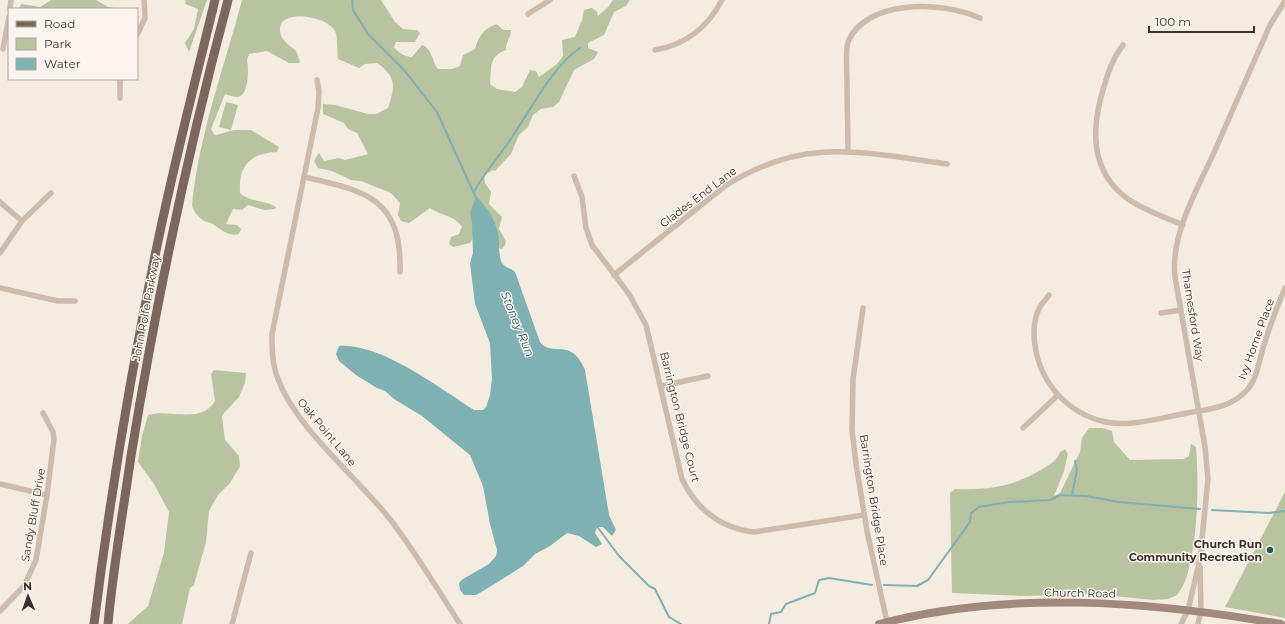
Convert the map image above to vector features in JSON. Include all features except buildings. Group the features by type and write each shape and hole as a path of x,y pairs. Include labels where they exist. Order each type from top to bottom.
{"main road":[{"name":"John Rolfe Parkway","path":"94,624 120,445 145,305 171,181 215,0"},
{"name":"John Rolfe Parkway","path":"108,624 121,526 157,311 181,195 228,0"},
{"name":"Church Road","path":"883,623 969,608 1036,603 1119,604 1188,610 1281,624"}],"street":[{"path":"138,33 144,18 144,0"},
{"path":"528,14 550,0"},
{"path":"655,50 677,43 694,34 707,23 722,0"},
{"name":"Thamesford Way","path":"1181,624 1188,610 1200,559 1206,514 1208,479 1205,447 1174,265 1177,240 1270,25 1284,1"},
{"path":"896,2 932,3 958,9 980,18"},
{"path":"848,152 848,42 859,22 877,8"},
{"path":"4,50 8,24"},
{"path":"1124,45 1112,62 1098,109 1095,134 1097,154 1106,174 1114,186 1127,199 1183,225"},
{"path":"120,80 120,98"},
{"name":"Oak Point Lane","path":"317,80 319,103 273,328 272,347 277,378 289,401 312,431 393,523 460,624"},
{"name":"Glades End Lane","path":"614,275 725,186 743,175 775,161 800,154 848,152 947,164"},
{"name":"Barrington Bridge Court","path":"574,176 582,197 583,217 591,241 599,256 637,307 646,326 682,478 699,506 713,518 729,527 754,532 864,515"},
{"path":"304,177 351,188 371,198 380,206 392,222 399,240 400,272"},
{"path":"0,253 22,221 51,193"},
{"path":"0,202 22,221"},
{"path":"0,288 58,301 75,301"},
{"name":"Ivy Home Place","path":"1050,295 1040,307 1036,317 1034,339 1038,361 1043,373 1058,395 1070,406 1086,415 1117,423 1138,422 1230,404 1249,387 1256,373 1272,321 1285,288"},
{"name":"Barrington Bridge Place","path":"863,308 854,371 852,406 856,464 883,623"},
{"path":"1161,313 1181,310"},
{"path":"661,386 708,376"},
{"path":"1023,428 1058,395"},
{"name":"Sandy Bluff Drive","path":"0,611 17,596 31,575 39,550 54,439 53,432 43,413"},
{"path":"0,484 47,494"},
{"path":"232,624 251,553"},
{"name":"Thamesford Way","path":"1198,624 1201,612 1200,559"}],"green space":[{"path":"51,0 96,0 108,7 115,8 19,8 21,4 40,7"},
{"path":"186,0 207,0 189,52 185,43 194,29 198,9 185,4"},
{"path":"242,0 381,0 395,22 403,29 417,30 420,33 415,42 396,42 394,47 402,54 412,57 422,45 430,52 438,69 452,69 460,66 463,55 475,49 478,40 483,33 489,27 497,24 503,30 511,30 511,33 506,45 506,50 496,56 492,63 490,84 497,89 515,92 522,87 530,70 536,71 539,77 557,64 563,56 562,40 575,37 582,20 584,10 592,8 597,12 598,16 613,0 630,0 626,6 614,12 604,35 588,43 588,48 598,52 594,59 574,70 559,102 553,107 541,109 533,115 528,127 519,135 511,154 495,171 493,170 484,175 485,183 491,192 489,204 502,217 499,229 506,241 502,249 489,245 475,236 470,243 453,247 449,244 451,237 459,234 462,227 455,220 430,208 409,223 401,221 398,215 400,203 391,193 361,181 351,180 332,171 318,168 314,161 319,153 324,161 339,158 345,160 368,154 357,133 348,129 344,123 323,114 323,104 335,105 368,114 376,114 388,108 393,83 384,68 377,63 365,64 359,68 338,59 335,31 331,26 324,22 306,17 296,16 288,18 283,22 280,28 282,38 295,50 300,61 299,63 289,63 267,51 249,54 247,60 247,81 244,92 238,97 225,94 211,129 216,135 234,130 251,130 279,147 277,152 260,155 253,158 244,168 241,175 240,184 240,193 244,196 252,200 272,205 276,207 275,209 264,210 248,205 242,210 233,209 226,224 237,225 241,229 239,234 235,235 225,232 199,217 192,205 200,153 213,101"},
{"path":"226,102 238,105 231,130 219,127"},
{"path":"214,370 246,373 245,383 239,397 222,417 225,440 239,456 240,466 230,483 218,495 209,511 206,542 194,585 190,588 182,624 128,624 148,606 164,553 169,512 154,484 138,462 142,436 148,415 156,413 193,414 202,412 209,408 215,401 211,374"},
{"path":"1089,428 1102,428 1112,431 1114,442 1130,460 1184,459 1189,456 1191,444 1196,447 1197,512 1191,561 1186,579 1177,595 1168,599 1153,600 1093,594 1023,596 952,593 950,493 955,489 979,489 1010,484 1041,470 1055,461 1060,452 1065,449 1068,454 1064,471 1054,496 1060,493 1080,452 1082,438"},
{"name":"Church Run Community Recreation","path":"1285,492 1285,618 1225,607"}],"water":[{"path":"476,196 488,210 494,221 498,233 501,261 504,265 515,272 540,342 550,348 568,350 580,360 585,370 609,515 616,530 612,536 603,527 597,527 595,533 602,544 596,547 579,536 567,533 550,546 535,554 523,566 483,591 476,595 464,595 460,590 459,583 463,579 489,564 496,556 497,550 490,524 483,486 470,455 422,416 394,399 385,391 377,388 356,375 339,361 336,354 339,346 355,347 373,352 391,359 427,379 474,410 483,410 486,407 490,395 492,379 490,343 475,304 470,263 473,253 472,222 470,213"}],"waterway":[{"name":"Stoney Run","path":"352,0 353,10 368,34 404,70 437,112 476,198"},
{"path":"474,192 552,76 570,55 580,48"},
{"path":"1072,495 1077,470 1075,461"},
{"path":"884,585 917,586 928,580 970,522 971,513 979,507 1009,502 1050,500 1060,495 1086,496 1119,502 1200,509"},
{"path":"1212,510 1269,513 1285,511"},
{"name":"Stoney Run","path":"596,525 619,556 649,586 655,589 669,617 681,624"},
{"path":"769,624 771,614 781,612 786,604 815,593 819,580 829,578 872,585"}],"place":[{"name":"Church Run Community Recreation","path":"1270,550"}]}
